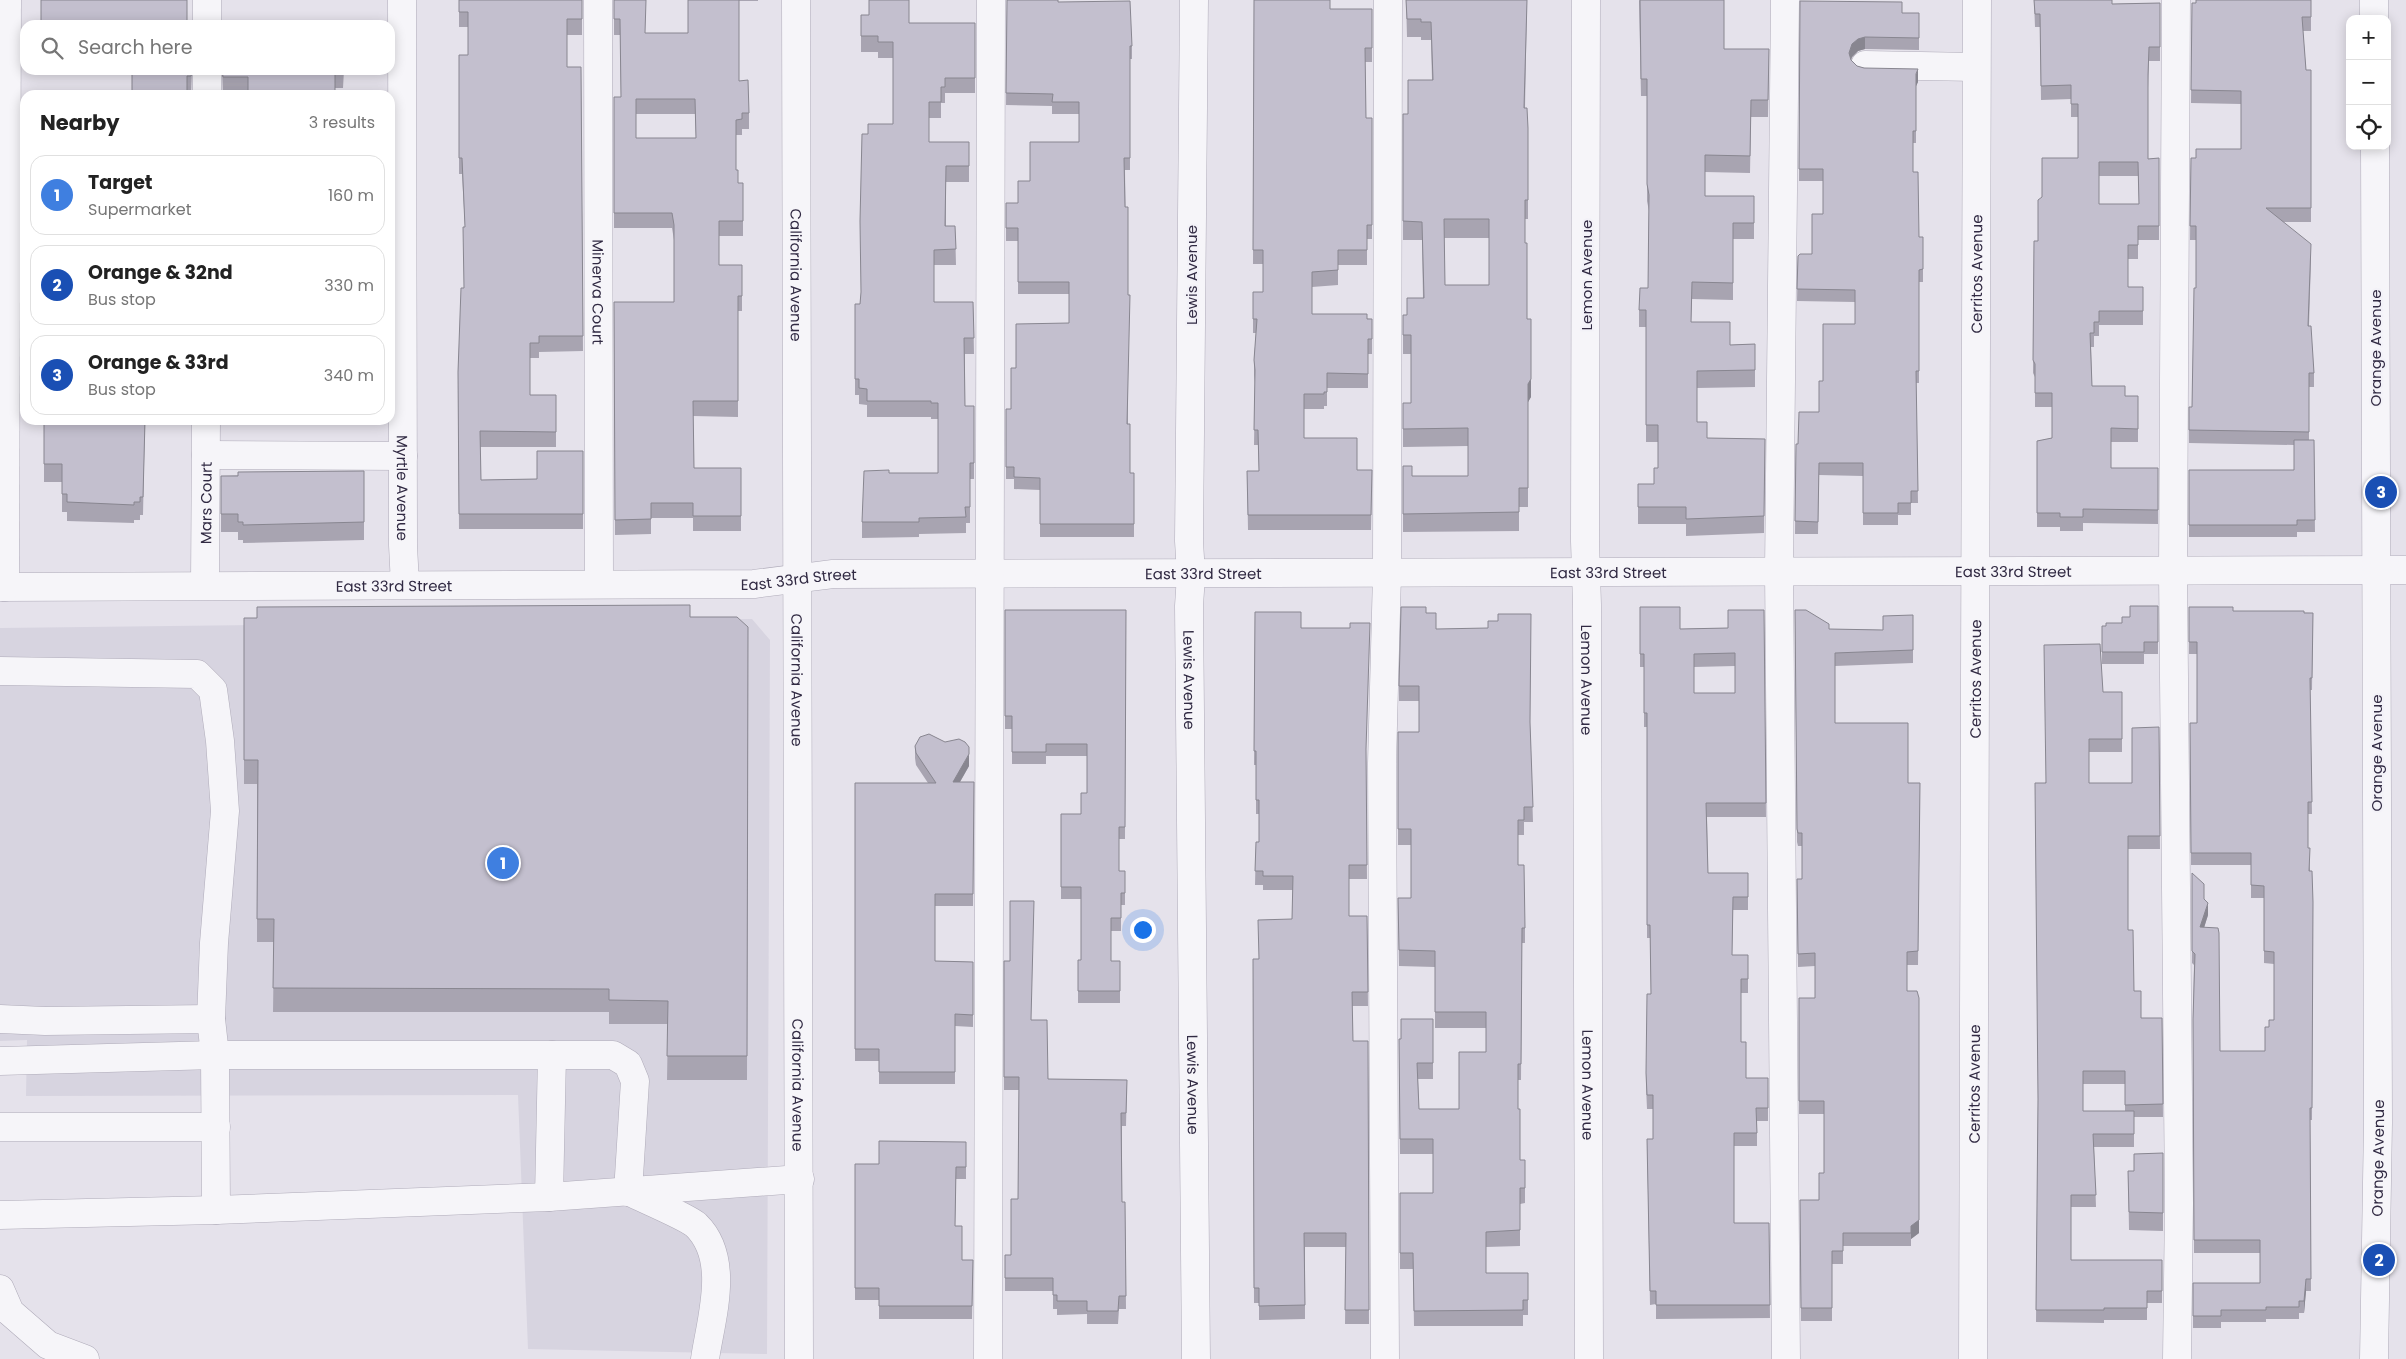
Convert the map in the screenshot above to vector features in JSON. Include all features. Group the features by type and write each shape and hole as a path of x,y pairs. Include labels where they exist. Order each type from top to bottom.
{"street":[{"path":"3,587 7,0"},
{"path":"207,0 207,20"},
{"name":"Myrtle Avenue","path":"402,0 403,456 406,585"},
{"name":"Minerva Court","path":"598,0 599,584"},
{"name":"California Avenue","path":"796,0 799,1359"},
{"path":"988,1359 991,0"},
{"name":"Lewis Avenue","path":"1194,0 1189,531 1191,575 1189,606 1196,1359"},
{"path":"1385,1359 1382,762 1387,574 1388,0"},
{"name":"Lemon Avenue","path":"1586,0 1589,1359"},
{"path":"1785,0 1779,571 1786,1359"},
{"name":"Cerritos Avenue","path":"1973,1359 1977,0"},
{"path":"2176,0 2173,572 2179,1203 2177,1359"},
{"path":"2374,0 2374,15"},
{"path":"1865,65 1976,67"},
{"path":"207,75 207,90"},
{"name":"Orange Avenue","path":"2374,1359 2378,1123 2375,150"},
{"name":"Mars Court","path":"205,585 206,425"},
{"path":"206,455 403,456"},
{"name":"East 33rd Street","path":"3,587 754,584 833,574 1191,575 1779,571 2173,572 2406,570"},
{"path":"0,671 197,674 206,681 212,690 220,741 225,811 214,943 212,1019 215,1055 216,1210"},
{"path":"0,1019 45,1021 212,1019"},
{"path":"0,1061 215,1055 612,1055 628,1064 635,1080 628,1192"},
{"path":"549,1197 552,1055"},
{"path":"0,1126 216,1126"},
{"path":"0,1216 549,1197 800,1179"},
{"path":"628,1192 696,1225 710,1247 717,1272 705,1359"},
{"path":"0,1289 10,1312 48,1345 85,1359"}],"shaded area":[{"path":"752,619 770,640 767,1354 528,1349 518,1095 26,1096 27,1040 0,1041 0,628"}],"building":[{"path":"41,0 187,0 187,20 41,20"},
{"path":"459,0 582,0 582,19 567,19 567,67 581,67 583,336 539,336 539,343 530,343 530,395 556,395 556,432 480,431 481,480 537,479 537,451 583,451 583,514 459,514 458,372 461,288 464,288 463,227 465,227 462,158 459,158 459,55 468,55 468,12 459,12"},
{"path":"614,0 646,0 645,33 688,33 688,0 739,0 739,81 748,80 749,113 742,113 742,119 736,120 736,170 738,170 738,183 743,183 743,221 719,221 719,265 742,265 742,296 738,296 738,401 693,401 694,468 741,468 741,516 693,516 693,503 651,503 651,519 615,520 614,302 674,302 674,225 672,213 614,213 614,97 621,97 620,19 614,19","holes":["636,99 695,99 696,138 636,138"]},
{"path":"869,0 909,0 909,23 975,23 975,78 945,78 945,87 941,87 941,102 929,102 929,142 969,142 969,166 946,166 945,226 955,226 956,249 934,250 934,302 973,302 974,338 964,338 965,406 974,406 974,463 970,463 970,507 965,507 966,517 919,518 919,522 862,522 864,471 889,470 889,473 938,473 938,403 931,403 931,401 867,401 867,389 859,388 859,379 855,379 855,304 860,304 861,292 862,134 868,134 868,124 893,124 893,42 878,42 878,36 861,36 861,15 869,15"},
{"path":"1007,0 1058,0 1058,2 1130,1 1132,46 1130,46 1130,158 1124,158 1125,207 1128,207 1128,295 1130,295 1127,424 1130,424 1130,473 1134,473 1134,524 1040,524 1040,478 1014,477 1014,467 1006,467 1006,409 1011,409 1011,368 1016,368 1016,324 1069,323 1069,282 1018,282 1018,228 1006,228 1006,203 1018,203 1018,181 1030,181 1030,142 1079,142 1079,102 1052,102 1053,94 1006,93"},
{"path":"1254,0 1330,0 1330,9 1372,9 1372,48 1365,48 1366,118 1372,118 1372,225 1367,225 1367,250 1338,250 1338,270 1312,272 1312,314 1367,314 1367,319 1372,319 1372,339 1368,339 1368,374 1327,373 1327,392 1324,392 1324,394 1304,394 1304,438 1357,438 1357,470 1372,470 1371,515 1248,515 1247,471 1259,471 1258,430 1254,430 1254,360 1257,319 1253,319 1253,292 1263,292 1263,250 1253,250"},
{"path":"1406,0 1527,0 1524,108 1527,108 1528,128 1528,200 1525,200 1525,243 1527,243 1527,319 1531,319 1531,379 1528,384 1528,488 1519,488 1519,512 1403,514 1403,466 1412,466 1412,476 1468,476 1468,428 1403,429 1403,403 1411,403 1411,335 1403,335 1403,315 1407,315 1407,298 1424,298 1422,222 1403,221 1403,114 1408,114 1408,80 1433,80 1431,22 1421,22 1421,19 1407,19","holes":["1444,219 1489,219 1489,285 1445,285"]},
{"path":"1640,0 1724,0 1724,49 1769,49 1768,100 1751,100 1750,156 1705,155 1705,196 1754,196 1754,223 1733,223 1733,283 1692,282 1691,322 1730,322 1730,345 1755,344 1755,370 1697,371 1697,422 1707,422 1707,438 1765,439 1764,516 1686,519 1686,507 1638,507 1638,484 1654,484 1654,468 1658,468 1658,425 1646,425 1646,310 1639,310 1640,288 1648,288 1649,195 1647,184 1647,79 1641,79"},
{"path":"2034,0 2112,0 2112,4 2160,3 2160,47 2149,47 2148,75 2148,159 2159,158 2159,226 2138,226 2138,245 2128,245 2128,287 2143,287 2143,311 2099,311 2099,322 2094,322 2094,333 2090,333 2092,386 2125,386 2125,396 2138,396 2138,429 2111,428 2111,468 2158,468 2158,510 2083,509 2083,517 2060,517 2060,513 2037,513 2037,441 2052,438 2052,393 2035,393 2035,364 2033,360 2034,241 2038,241 2038,200 2042,197 2042,158 2078,158 2078,104 2071,104 2071,85 2041,86 2040,14 2035,14","holes":["2099,162 2138,162 2139,204 2099,204"]},
{"path":"2196,0 2311,0 2311,17 2302,17 2306,70 2311,70 2311,208 2266,208 2311,244 2308,326 2311,326 2314,373 2309,373 2309,432 2189,430 2189,407 2192,407 2194,288 2196,288 2196,226 2190,226 2191,158 2196,158 2196,149 2241,149 2241,91 2191,90 2192,3 2196,3"},
{"path":"1800,1 1902,2 1902,13 1919,13 1919,38 1865,37 1858,39 1852,44 1849,53 1851,60 1857,66 1864,68 1918,69 1916,74 1916,131 1913,131 1913,172 1918,172 1919,237 1923,237 1923,269 1919,270 1919,371 1916,371 1918,491 1911,491 1911,503 1898,503 1898,513 1863,513 1863,463 1819,463 1818,522 1795,521 1796,444 1798,444 1799,412 1819,412 1819,381 1823,381 1823,324 1855,324 1855,290 1797,289 1798,256 1800,254 1812,254 1812,214 1823,214 1823,169 1799,169"},
{"path":"132,75 191,75 187,76 187,90 132,90"},
{"path":"223,75 335,75 335,90 248,90 248,77 223,77"},
{"path":"44,425 145,425 143,497 140,497 140,502 134,502 134,505 67,502 67,494 62,494 62,464 44,464"},
{"path":"2294,440 2314,440 2315,520 2297,520 2297,525 2189,525 2189,470 2294,470"},
{"path":"364,471 364,522 243,525 243,522 238,522 238,514 221,514 221,476 238,476 238,472"},
{"path":"690,605 690,617 737,617 748,627 747,1056 667,1056 668,1001 609,1000 609,989 273,988 274,919 257,919 258,760 244,760 244,618 257,618 257,607"},
{"path":"2130,606 2158,606 2158,642 2144,642 2144,652 2102,652 2102,626 2106,626 2106,623 2122,623 2122,617 2130,617"},
{"path":"1401,607 1426,607 1426,613 1436,613 1436,629 1488,628 1488,621 1498,621 1498,614 1531,614 1530,722 1533,807 1524,807 1524,820 1518,820 1518,865 1524,865 1525,928 1522,928 1521,1064 1518,1064 1518,1109 1520,1109 1520,1160 1525,1160 1525,1188 1520,1188 1520,1230 1486,1232 1486,1273 1528,1273 1528,1300 1523,1300 1523,1310 1414,1311 1413,1253 1400,1253 1400,1193 1433,1193 1433,1139 1400,1139 1399,1039 1401,1039 1401,1019 1433,1019 1433,1063 1417,1063 1419,1109 1459,1109 1459,1052 1486,1052 1486,1012 1435,1012 1435,951 1399,950 1398,898 1411,898 1411,829 1398,829 1398,732 1419,732 1419,686 1399,686"},
{"path":"1640,607 1680,607 1680,629 1728,628 1728,610 1764,610 1766,803 1706,803 1708,873 1748,873 1748,897 1733,897 1732,955 1748,955 1748,979 1741,979 1741,1042 1746,1042 1746,1078 1768,1078 1768,1108 1756,1108 1757,1133 1734,1133 1734,1223 1769,1223 1770,1305 1656,1305 1656,1291 1650,1291 1647,1139 1653,1139 1653,1095 1647,1095 1646,1073 1647,994 1651,994 1650,925 1647,925 1647,713 1644,713 1644,654 1640,654","holes":["1735,653 1735,693 1694,693 1694,654"]},
{"path":"2189,607 2233,607 2233,611 2304,611 2304,613 2313,613 2312,678 2310,678 2312,802 2308,802 2309,871 2312,871 2313,902 2312,1108 2310,1108 2311,1279 2306,1279 2304,1301 2299,1301 2299,1307 2266,1307 2266,1310 2221,1310 2221,1316 2193,1316 2193,1283 2260,1283 2260,1240 2194,1240 2193,1019 2195,954 2192,951 2192,873 2204,884 2204,899 2208,903 2200,927 2218,928 2219,933 2220,1051 2265,1051 2265,1027 2269,1027 2269,1020 2274,1020 2274,952 2264,951 2264,886 2251,885 2251,853 2191,853 2190,723 2197,723 2197,642 2189,642"},
{"path":"1005,610 1126,610 1125,827 1119,827 1119,871 1125,871 1125,893 1121,893 1121,918 1111,918 1111,961 1120,961 1120,991 1078,991 1078,960 1081,960 1081,887 1061,887 1061,814 1081,814 1081,793 1087,793 1087,744 1046,744 1046,752 1012,752 1012,716 1005,716"},
{"path":"1795,610 1806,610 1829,624 1829,629 1883,630 1883,616 1913,615 1913,650 1835,653 1835,723 1908,723 1908,783 1920,783 1918,951 1907,952 1907,991 1917,991 1919,998 1919,1220 1911,1226 1911,1233 1843,1233 1843,1251 1832,1251 1832,1308 1801,1308 1800,1200 1819,1200 1819,1173 1824,1173 1824,1101 1799,1101 1799,998 1815,998 1815,953 1798,954 1797,879 1802,879 1802,833 1798,833 1797,829"},
{"path":"1255,612 1301,612 1301,628 1350,628 1350,623 1370,623 1366,749 1367,865 1349,865 1349,916 1367,916 1368,992 1352,992 1353,1041 1368,1041 1369,1310 1345,1310 1346,1233 1304,1233 1305,1305 1259,1306 1259,1288 1254,1288 1253,959 1259,959 1258,920 1292,919 1293,876 1263,876 1263,871 1255,871 1256,842 1259,842 1259,800 1256,800 1256,751 1254,751"},
{"path":"2100,644 2103,692 2122,692 2122,739 2089,739 2089,783 2132,783 2132,728 2159,727 2160,836 2128,836 2128,930 2133,930 2134,991 2141,991 2141,1018 2162,1018 2163,1104 2125,1105 2125,1071 2083,1071 2083,1111 2134,1111 2134,1134 2093,1134 2096,1195 2071,1195 2071,1260 2162,1260 2162,1291 2147,1291 2147,1308 2036,1310 2038,1099 2035,783 2046,783 2044,645"},
{"path":"929,734 945,742 959,739 969,747 969,754 953,782 974,782 973,894 935,894 935,961 973,962 973,1015 955,1014 955,1072 879,1072 879,1049 855,1049 855,783 936,783 916,753 915,746 920,737"},
{"path":"1010,901 1034,901 1031,1020 1047,1020 1048,1079 1127,1080 1126,1113 1121,1113 1122,1202 1125,1202 1126,1296 1119,1296 1118,1311 1087,1311 1087,1301 1057,1301 1057,1295 1053,1295 1053,1278 1005,1278 1005,1255 1011,1255 1011,1199 1018,1199 1019,1077 1004,1077 1004,961 1010,961"},
{"path":"879,1141 966,1142 966,1167 956,1167 955,1226 962,1226 962,1260 973,1260 972,1306 879,1306 879,1288 855,1288 855,1164 879,1164"},
{"path":"2163,1153 2163,1213 2129,1212 2128,1171 2134,1171 2134,1154"}],"place":[{"name":"Orange & 33rd","path":"2381,492"},
{"name":"Target","path":"503,863"},
{"name":"Orange & 32nd","path":"2379,1260"}]}
